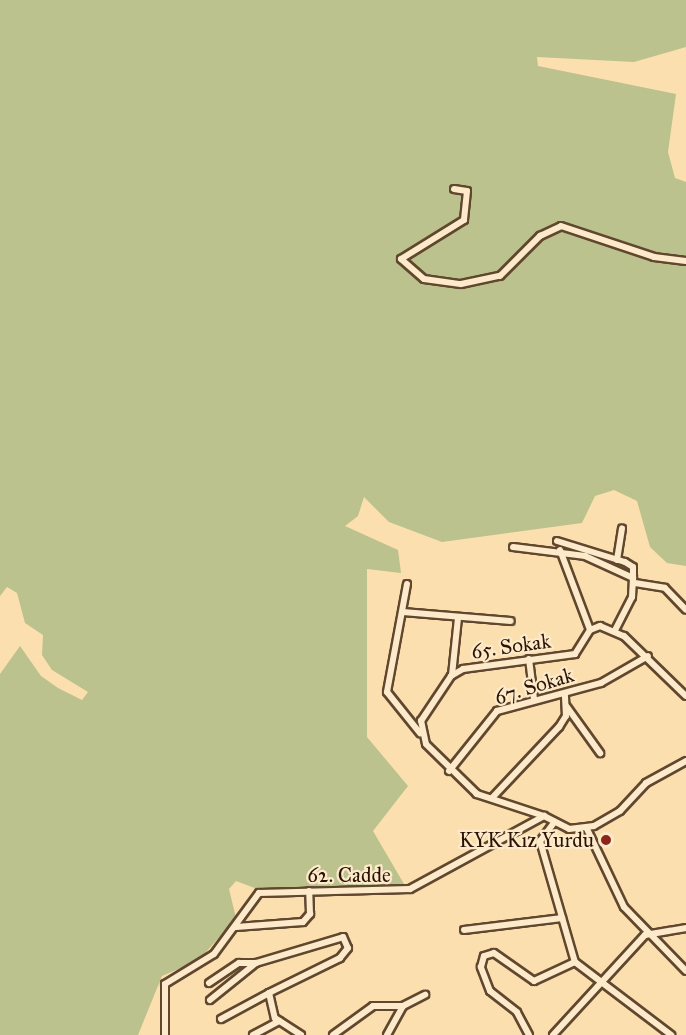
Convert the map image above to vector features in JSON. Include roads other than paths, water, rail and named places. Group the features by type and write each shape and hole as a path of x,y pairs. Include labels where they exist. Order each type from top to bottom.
{"street":[{"path":"454,189 467,191 464,220 401,260 424,279 461,284 500,276 540,236 561,226 654,257 686,261"},
{"path":"617,560 622,528"},
{"path":"557,541 633,567 634,580 615,630"},
{"path":"513,547 560,550 598,560 634,580 665,588 686,610"},
{"path":"560,550 590,630 615,630 648,656 686,696"},
{"path":"407,584 387,692 449,771 466,787 544,816 553,824 587,829 686,760"},
{"path":"403,612 511,621"},
{"path":"452,675 458,618"},
{"name":"65. Sokak","path":"420,733 422,721 452,675 529,659 575,654 590,630"},
{"name":"67. Sokak","path":"449,771 493,713 534,699 564,695 621,674 648,656"},
{"path":"529,659 534,699"},
{"path":"564,695 567,707 600,753"},
{"path":"492,798 559,727 567,707"},
{"name":"62. Cadde","path":"164,1034 165,984 209,958 236,927 259,894 410,889 544,816"},
{"path":"553,824 540,842 575,962 670,1035"},
{"path":"587,829 610,882 645,935 686,971"},
{"path":"236,927 303,922 310,914 309,891"},
{"path":"464,930 561,918"},
{"path":"553,1035 645,935 686,928"},
{"path":"209,983 239,963 256,963 339,936 348,940 340,958 221,1019"},
{"path":"529,1035 517,1012 490,991 482,959 494,952 538,981 575,962"},
{"path":"210,1000 256,963"},
{"path":"269,993 279,1021 301,1035"},
{"path":"333,1035 373,1006 403,1006 425,995"},
{"path":"387,1035 403,1006"},
{"path":"253,1035 279,1021"}],"place":[{"name":"KYK Kız Yurdu","path":"606,840"}]}
